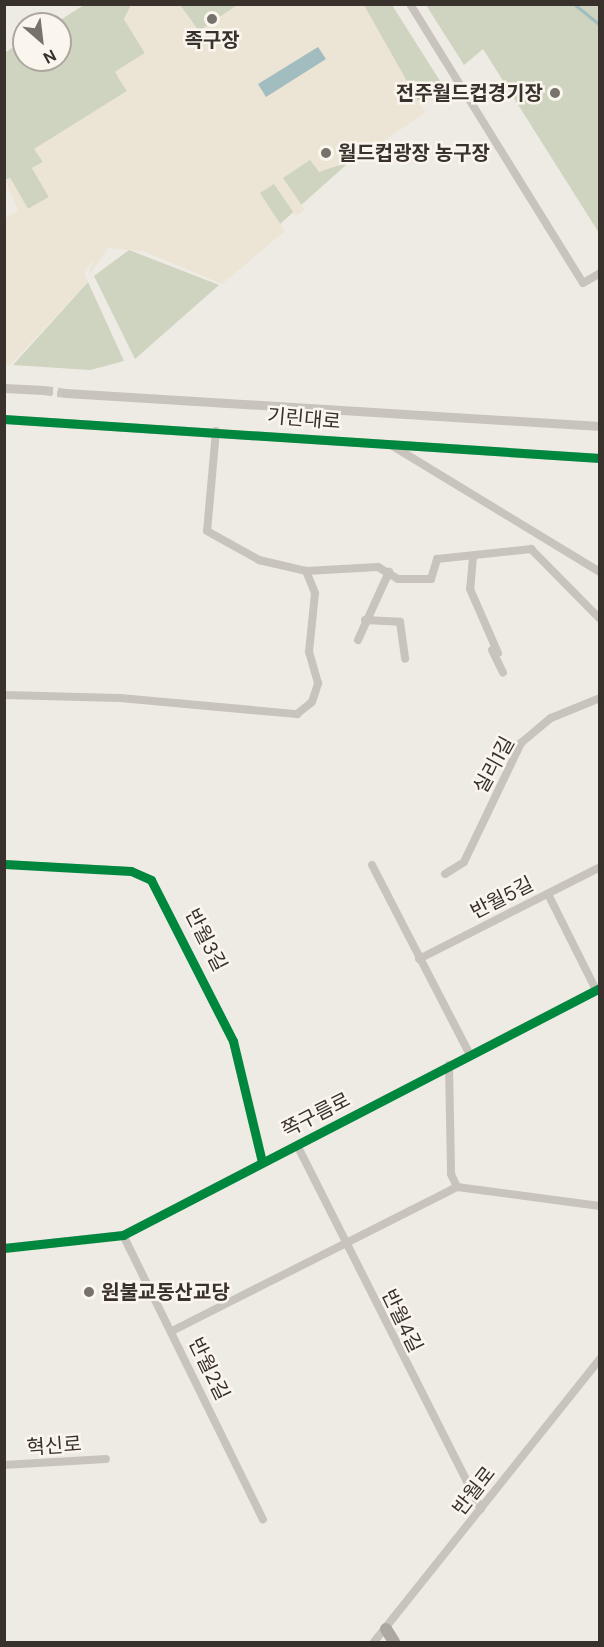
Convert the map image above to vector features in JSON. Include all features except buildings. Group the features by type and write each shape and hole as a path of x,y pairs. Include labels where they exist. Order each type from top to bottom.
{"main road":[{"path":"386,1629 394,1642"}],"street":[{"path":"410,4 583,283 600,273"},
{"path":"4,388 44,390"},
{"name":"기린대로","path":"66,393 600,426"},
{"name":"기린대로","path":"4,419 216,431 600,458"},
{"path":"216,431 207,531 259,560 306,571 378,567 398,579 431,579 437,559 473,557 531,549"},
{"path":"391,445 538,537 600,572"},
{"path":"531,549 538,537"},
{"path":"531,549 600,619"},
{"path":"473,557 470,589 490,645 503,673"},
{"path":"4,695 120,698 297,714 312,702 318,683 309,652 315,593 306,571"},
{"path":"358,639 389,572"},
{"path":"365,620 400,622 405,659"},
{"path":"490,645 498,653"},
{"name":"실리1길","path":"445,874 464,862 521,743 550,718 600,698"},
{"name":"반월3길","path":"4,864 131,871 151,880 233,1041 262,1162"},
{"path":"372,865 470,1055"},
{"name":"반월5길","path":"419,959 600,867"},
{"path":"548,894 598,989"},
{"name":"쪽구름로","path":"4,1248 123,1235 598,989"},
{"path":"449,1065 451,1174 457,1187"},
{"name":"반월4길","path":"297,1145 481,1509"},
{"path":"172,1331 347,1245 457,1187 600,1206"},
{"name":"반월2길","path":"123,1235 172,1331 262,1519"},
{"name":"반월로","path":"374,1642 600,1359"},
{"name":"혁신로","path":"4,1465 106,1459"}],"green space":[{"path":"84,5 131,5 124,19 145,53 115,72 158,59 218,22 199,32 180,5 392,5 440,81 243,257 293,30 118,77 127,91 35,149 43,162 32,168 49,197 28,209 10,178 5,180 4,53 12,48 12,72 72,72 72,13"},
{"name":"전주월드컵경기장","path":"426,5 599,5 599,233 483,49 464,65"},
{"path":"129,250 219,285 135,359 94,276"},
{"path":"88,282 124,361 90,370 13,365"}],"shaded area":[{"path":"131,5 180,5 199,31 237,5 364,5 425,113 355,160 319,172 310,160 283,178 305,210 296,216 274,184 260,193 285,231 222,284 143,251 108,248 88,276 94,259 84,272 88,282 10,365 4,365 4,219 18,211 5,180 10,178 28,209 49,197 32,168 43,162 34,149 127,91 115,72 145,53 124,19"}],"water":[{"path":"318,47 326,59 266,97 258,84"}],"waterway":[{"path":"574,4 600,25"}],"tunnel":[{"path":"44,390 66,393"}],"cycle path":[{"path":"4,419 600,458"},
{"path":"4,864 131,871 151,880 233,1041 262,1162"},
{"path":"4,1248 123,1235 600,988"}],"place":[{"name":"족구장","path":"212,19"},
{"name":"전주월드컵경기장","path":"555,93"},
{"name":"월드컵광장 농구장","path":"326,153"},
{"name":"원불교동산교당","path":"89,1292"}]}
